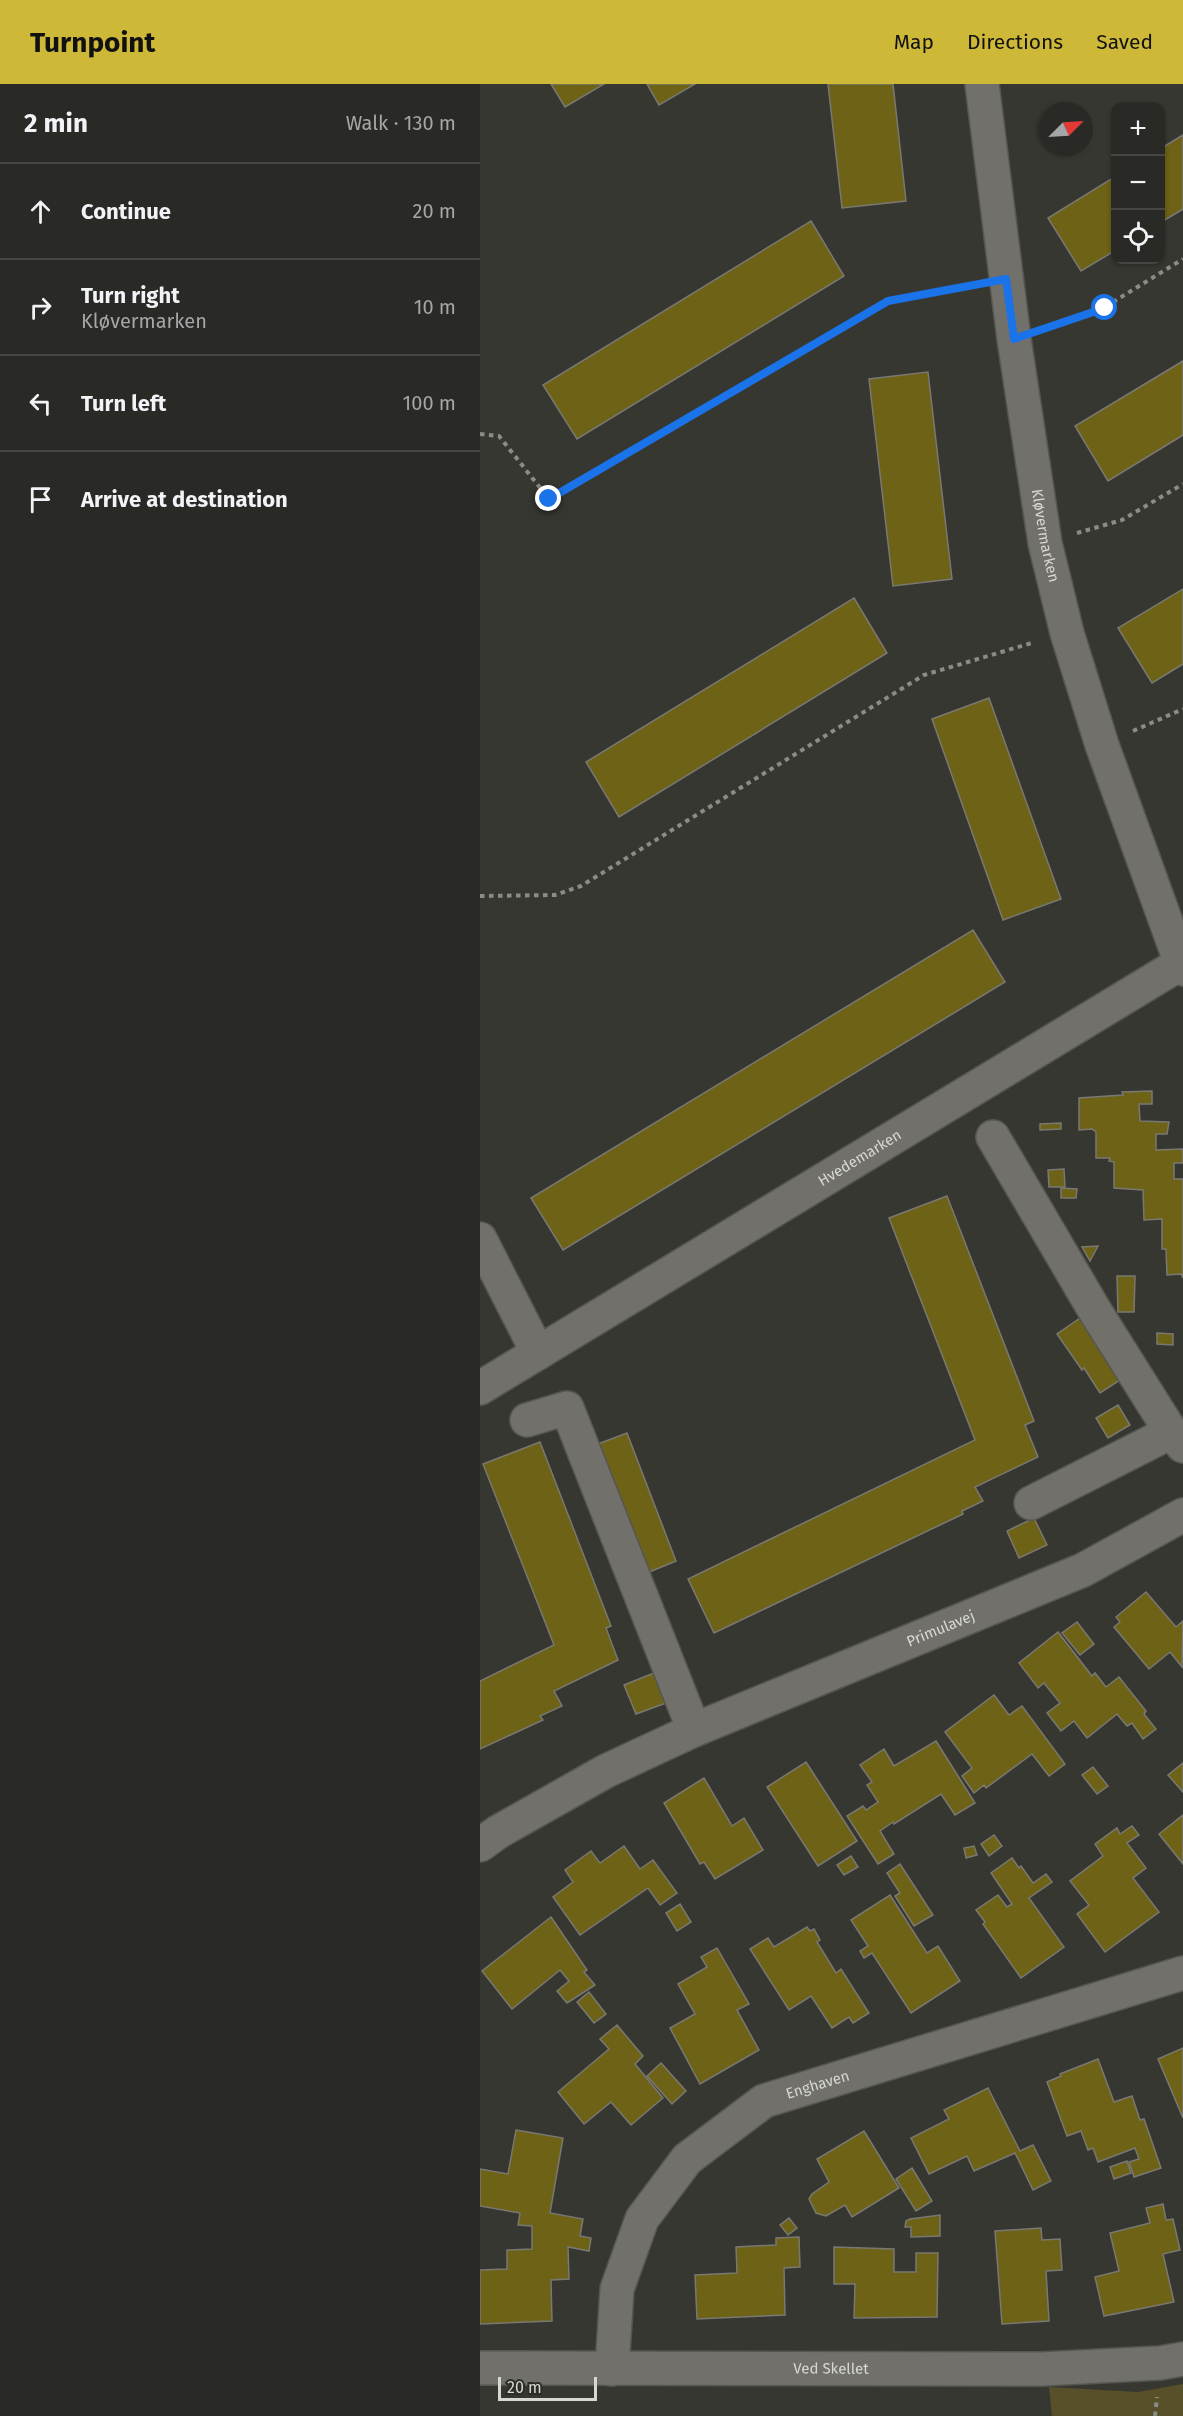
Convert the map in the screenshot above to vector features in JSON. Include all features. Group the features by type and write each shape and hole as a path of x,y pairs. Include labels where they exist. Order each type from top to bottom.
{"street":[{"name":"Kløvermarken","path":"982,84 1014,339 1045,543 1067,633 1102,745 1182,965"},
{"name":"Hvedemarken","path":"480,1388 1182,965"},
{"path":"993,1137 1095,1311 1177,1439 1031,1503"},
{"path":"480,1239 538,1353"},
{"path":"527,1420 567,1408 694,1730"},
{"name":"Primulavej","path":"480,1845 498,1832 606,1771 694,1730 1083,1570 1183,1515"},
{"name":"Enghaven","path":"612,2369 617,2289 642,2219 687,2159 764,2101 1183,1973"},
{"name":"Ved Skellet","path":"480,2368 1042,2369 1160,2363 1183,2359"}],"path":[{"path":"1014,339 1105,308 1183,259"},
{"path":"480,434 499,436 549,499 888,301 1006,279"},
{"path":"1045,543 1122,520 1183,484"},
{"path":"480,896 555,895 581,886 924,675 1067,633"},
{"path":"1102,745 1183,709"}],"shaded area":[{"path":"1183,2384 1183,2416 1052,2416 1049,2387 1138,2392"}],"building":[{"path":"551,84 604,84 565,107"},
{"path":"647,84 695,84 659,105"},
{"path":"828,84 893,84 906,201 842,208"},
{"path":"1183,135 1183,209 1165,220 1165,156 1165,146"},
{"path":"1111,179 1111,253 1081,271 1048,218"},
{"path":"811,221 844,276 577,439 543,385"},
{"path":"1183,361 1183,435 1108,481 1075,426"},
{"path":"928,372 952,579 893,586 869,379"},
{"path":"1183,589 1183,664 1152,683 1118,628"},
{"path":"854,598 887,653 619,817 586,762"},
{"path":"989,698 1061,899 1003,920 932,719"},
{"path":"973,930 1005,982 563,1250 531,1198"},
{"path":"1152,1091 1152,1104 1139,1104 1140,1121 1169,1122 1167,1134 1156,1134 1156,1150 1183,1149 1183,1163 1174,1163 1174,1179 1183,1179 1183,1278 1181,1274 1167,1275 1166,1249 1162,1249 1162,1219 1144,1220 1143,1190 1114,1188 1114,1162 1109,1161 1110,1158 1096,1158 1096,1132 1092,1129 1079,1130 1079,1098 1123,1095 1122,1092"},
{"path":"1061,1123 1061,1129 1040,1130 1040,1124"},
{"path":"1064,1169 1065,1187 1049,1187 1048,1170"},
{"path":"1061,1188 1077,1189 1076,1198 1061,1198"},
{"path":"947,1196 1034,1421 1025,1425 1038,1457 975,1487 983,1501 962,1511 963,1514 714,1633 688,1579 975,1440 889,1218"},
{"path":"1098,1246 1090,1261 1082,1247"},
{"path":"1117,1276 1135,1276 1134,1312 1118,1312"},
{"path":"1083,1316 1120,1380 1100,1393 1057,1334"},
{"path":"1157,1333 1173,1334 1173,1345 1157,1344"},
{"path":"1118,1405 1130,1425 1108,1438 1096,1418"},
{"path":"627,1433 676,1561 647,1573 598,1444"},
{"path":"540,1442 611,1626 606,1628 618,1660 554,1691 562,1706 540,1716 543,1720 480,1749 480,1681 554,1645 483,1464"},
{"path":"1034,1518 1047,1545 1019,1558 1007,1531"},
{"path":"1146,1592 1176,1627 1183,1621 1182,1667 1170,1652 1149,1669 1114,1627 1120,1622 1116,1617"},
{"path":"1077,1622 1094,1644 1080,1655 1062,1633"},
{"path":"1058,1632 1092,1676 1095,1673 1106,1687 1119,1677 1146,1711 1144,1714 1156,1729 1143,1739 1132,1723 1127,1726 1117,1714 1087,1738 1074,1721 1061,1731 1047,1713 1060,1703 1044,1683 1038,1688 1019,1663"},
{"path":"654,1673 666,1703 636,1714 624,1685"},
{"path":"994,1695 1009,1715 1022,1706 1065,1764 1049,1776 1032,1754 986,1788 984,1785 974,1793 962,1776 972,1768 945,1732"},
{"path":"936,1741 975,1803 955,1815 941,1794 894,1824 893,1822 880,1831 894,1854 878,1864 847,1816 863,1806 866,1810 878,1802 867,1785 872,1782 860,1765 884,1749 894,1766"},
{"path":"806,1762 857,1841 818,1866 767,1787"},
{"path":"1183,1763 1183,1792 1168,1775"},
{"path":"1093,1767 1108,1786 1097,1794 1082,1775"},
{"path":"704,1778 732,1826 744,1818 763,1850 715,1879 704,1862 700,1864 664,1803"},
{"path":"1183,1815 1183,1864 1159,1834"},
{"path":"1132,1826 1139,1835 1127,1843 1146,1868 1133,1878 1159,1912 1105,1952 1077,1914 1089,1905 1070,1881 1103,1856 1095,1844 1117,1828 1120,1834"},
{"path":"994,1835 1002,1846 989,1856 981,1844"},
{"path":"624,1846 640,1869 653,1860 677,1893 660,1905 648,1888 580,1935 553,1897 573,1882 565,1870 591,1851 600,1863"},
{"path":"974,1846 977,1855 966,1858 964,1848"},
{"path":"851,1856 858,1867 844,1875 837,1865"},
{"path":"1012,1858 1033,1883 1046,1874 1052,1882 1029,1898 1064,1947 1021,1978 983,1924 985,1922 976,1910 998,1895 1007,1907 1012,1904 991,1873"},
{"path":"900,1864 933,1915 914,1926 895,1896 900,1893 887,1873"},
{"path":"890,1895 927,1953 938,1946 960,1981 911,2013 872,1953 864,1958 860,1951 868,1946 851,1920"},
{"path":"680,1904 691,1922 677,1931 666,1913"},
{"path":"551,1917 587,1970 584,1972 595,1985 567,2003 557,1991 569,1981 560,1970 512,2009 482,1971"},
{"path":"807,1927 810,1931 814,1929 820,1940 817,1942 836,1973 841,1969 869,2013 853,2023 849,2017 832,2028 811,1996 789,2010 750,1949 768,1938 774,1947"},
{"path":"717,1948 749,2004 737,2010 759,2050 700,2084 670,2028 695,2014 678,1984 707,1967 701,1957"},
{"path":"589,1992 606,2014 594,2023 577,2002"},
{"path":"617,2025 643,2056 635,2064 663,2098 631,2125 611,2102 584,2124 558,2092 609,2049 600,2039"},
{"path":"1183,2048 1183,2118 1158,2059"},
{"path":"1098,2059 1114,2102 1132,2096 1140,2120 1144,2119 1161,2168 1134,2177 1129,2162 1139,2159 1135,2148 1098,2162 1093,2148 1088,2150 1081,2131 1067,2136 1047,2082 1061,2076 1060,2074"},
{"path":"661,2063 686,2091 672,2104 647,2076"},
{"path":"988,2088 1020,2151 1033,2145 1051,2181 1033,2190 1015,2153 974,2171 967,2156 929,2174 911,2138 949,2119 944,2110"},
{"path":"516,2130 563,2138 550,2213 583,2219 580,2236 591,2238 589,2251 568,2247 569,2279 551,2280 552,2321 480,2324 480,2270 507,2269 507,2250 532,2249 532,2226 518,2225 520,2213 480,2206 480,2169 508,2174"},
{"path":"864,2131 899,2188 852,2217 845,2205 826,2216 816,2213 809,2199 812,2194 829,2182 817,2159"},
{"path":"1127,2161 1131,2173 1114,2179 1110,2167"},
{"path":"912,2168 932,2201 916,2211 896,2179"},
{"path":"1163,2204 1166,2220 1173,2219 1180,2250 1163,2254 1174,2302 1104,2316 1095,2277 1119,2271 1110,2233 1150,2223 1146,2208"},
{"path":"940,2215 940,2236 911,2237 911,2227 905,2227 906,2221 910,2219"},
{"path":"789,2218 797,2228 788,2235 780,2225"},
{"path":"1041,2228 1042,2240 1060,2239 1062,2270 1046,2271 1049,2321 1002,2324 995,2231"},
{"path":"799,2237 800,2267 784,2268 785,2315 697,2319 695,2275 737,2273 736,2247 776,2245 776,2238"},
{"path":"834,2247 894,2249 894,2272 916,2272 916,2253 938,2253 937,2317 854,2318 855,2284 834,2284"}],"route":[{"path":"549,499 888,301 1006,279 1014,339 1105,308"}]}
